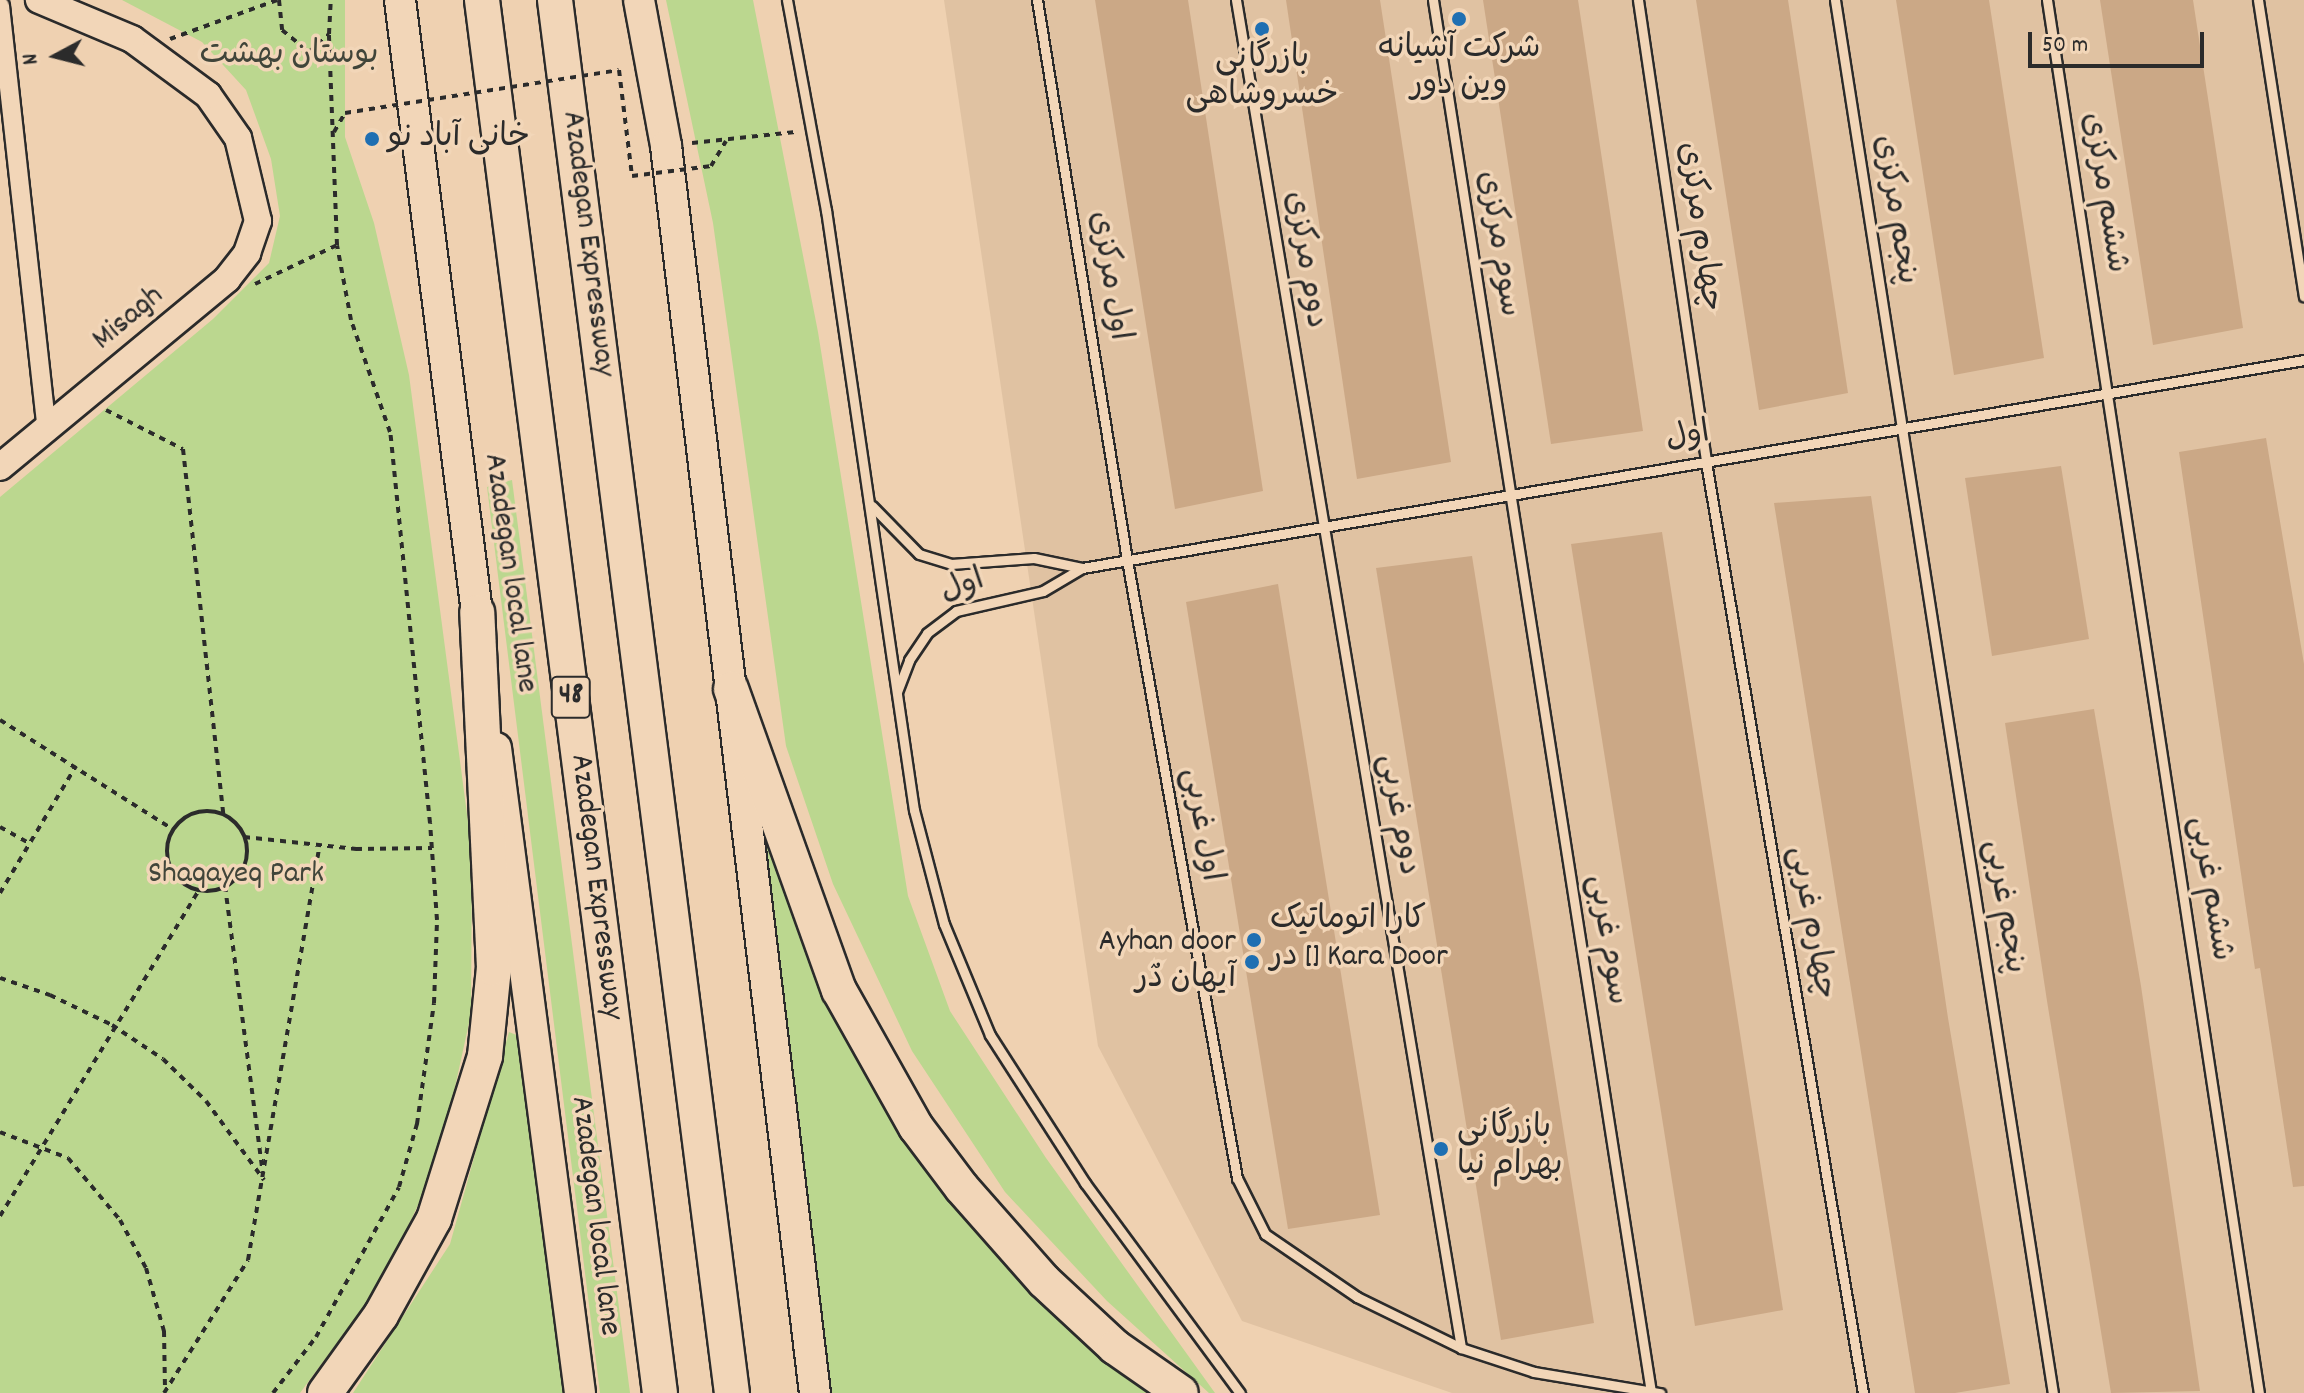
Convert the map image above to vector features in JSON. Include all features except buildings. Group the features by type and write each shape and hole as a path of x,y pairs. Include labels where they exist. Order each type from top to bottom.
{"highway":[{"name":"Azadegan Expressway","path":"482,0 660,1393"},
{"name":"Azadegan Expressway","path":"555,0 732,1393"},
{"path":"325,1393 381,1315 434,1219 485,1056 494,968 477,612"},
{"path":"731,689 839,990 916,1127 962,1188 1044,1281 1115,1347 1181,1393"}],"main road":[{"name":"Azadegan local lane","path":"400,0 477,612 520,905 580,1393"},
{"path":"639,0 666,146 815,1393"}],"street":[{"name":"Misagh","path":"0,467 47,432 227,279 247,253 254,232 254,195 238,138 208,95 145,48 39,0"},
{"path":"0,6 47,432"}],"lane":[{"path":"787,0 871,505 914,810 944,924 990,1035 1085,1183 1240,1393"},
{"name":"اول مرکزی","path":"1037,0 1127,560"},
{"name":"دوم مرکزی","path":"1236,0 1321,528"},
{"name":"سوم مرکزی","path":"1433,0 1510,495"},
{"name":"چهارم مرکزی","path":"1638,0 1706,462"},
{"name":"پنجم مرکزی","path":"1835,0 1902,428"},
{"name":"ششم مرکزی","path":"2047,0 2108,394"},
{"path":"2258,0 2304,296"},
{"name":"اول","path":"897,694 909,660 927,633 956,611 1043,591 1082,568 2304,360"},
{"name":"ششم غربی","path":"2108,394 2259,1393"},
{"name":"پنجم غربی","path":"1902,428 2053,1393"},
{"name":"چهارم غربی","path":"1706,462 1863,1393"},
{"name":"سوم غربی","path":"1510,495 1651,1392"},
{"name":"اول","path":"871,505 919,554 951,564 1034,558 1082,568"},
{"name":"دوم غربی","path":"1321,528 1461,1348"},
{"name":"اول غربی","path":"1127,560 1237,1178 1265,1234 1357,1297 1461,1348"},
{"path":"1461,1348 1534,1372 1660,1393"}],"path":[{"path":"145,48 278,0 282,30 309,52 329,34"},
{"path":"273,1393 316,1337 378,1231 414,1136 434,1003 437,920 432,848 390,432 351,320 337,245 329,34 331,0"},
{"path":"332,135 345,113 619,70 632,176 711,166 727,139"},
{"path":"666,146 811,130"},
{"path":"252,285 337,245"},
{"path":"86,399 183,449 223,814 244,837 320,844 432,848"},
{"path":"0,720 174,830"},
{"path":"0,893 76,766"},
{"path":"223,814 197,812 174,830 170,864 186,885 199,890 225,886 243,868 244,837"},
{"path":"0,827 30,843"},
{"path":"165,1393 248,1260 320,844"},
{"path":"225,886 264,1180"},
{"path":"0,1216 199,890"},
{"path":"0,978 50,995 114,1027 163,1059 206,1101 264,1180"},
{"path":"0,1132 68,1158 120,1220 146,1268 164,1331 165,1393"}],"shaded area":[{"path":"944,0 2304,0 2304,1393 1452,1393 1242,1321 1098,1046"}],"green space":[{"name":"Shaqayeq Park","path":"122,0 345,0 345,137 374,223 409,375 472,852 471,1014 439,1160 382,1282 300,1393 0,1393 0,497 213,319 269,263 280,216 271,159 246,90 202,42"},
{"path":"666,0 753,0 818,332 908,896 950,1011 1046,1158 1215,1393 1209,1393 1107,1301 1005,1192 912,1051 833,884 786,746 713,223"},
{"path":"512,480 630,1393 600,1393 487,487"},
{"path":"753,781 798,933 829,1005 1109,1359 1149,1393 829,1393"},
{"path":"509,1032 519,1036 564,1393 353,1393 450,1244"}],"place":[{"name":"شرکت آشیانه وین دور","path":"1459,19"},
{"name":"بازرگانی خسروشاهی","path":"1262,29"},
{"name":"خانی آباد نو","path":"372,139"},
{"name":"کارا اتوماتیک در [] Kara Door","path":"1254,940"},
{"name":"Ayhan door آیهان دٌر","path":"1252,962"},
{"name":"بازرگانی بهرام نیا","path":"1441,1149"}],"park label":[{"name":"بوستان بهشت","path":"289,56"}]}
